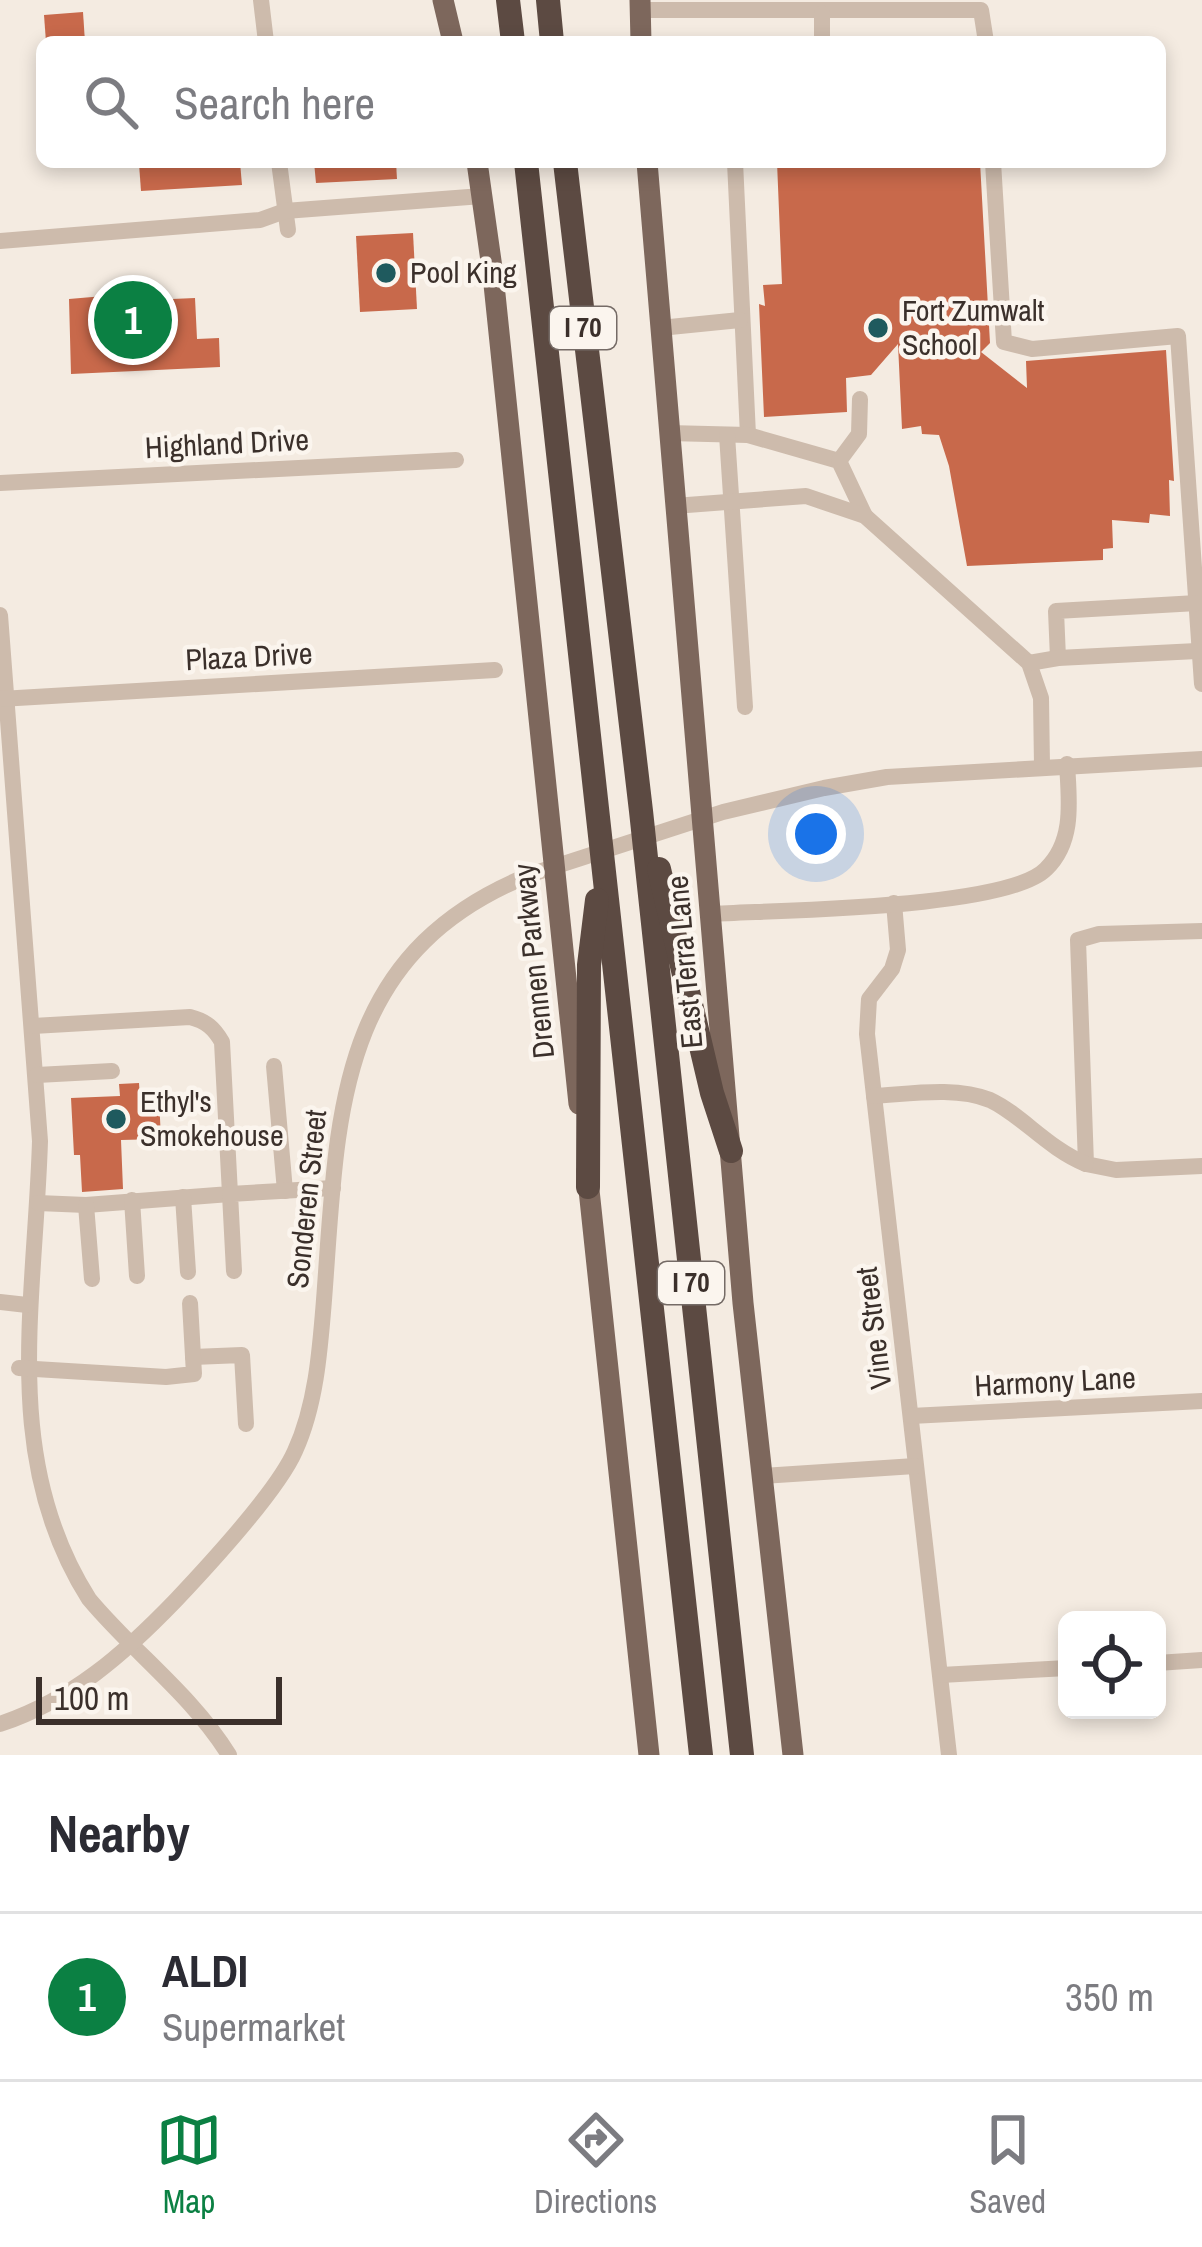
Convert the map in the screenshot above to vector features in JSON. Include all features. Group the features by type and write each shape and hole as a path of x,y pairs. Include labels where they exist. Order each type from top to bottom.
{"highway":[{"path":"508,0 512,36"},
{"path":"548,0 551,36"},
{"name":"I 70","path":"527,168 701,1755"},
{"name":"I 70","path":"566,168 641,811 742,1755"},
{"path":"641,811 662,877 712,1094 731,1151"},
{"path":"588,1187 589,964 602,862"}],"main road":[{"path":"443,0 452,36"},
{"path":"640,5 641,36"},
{"name":"Drennen Parkway","path":"478,168 649,1755"},
{"name":"East Terra Lane","path":"647,168 731,1151 793,1755"}],"street":[{"path":"261,0 265,36"},
{"path":"640,5 822,13 981,10 986,36"},
{"path":"821,36 822,13"},
{"path":"280,168 286,220"},
{"path":"735,168 748,435"},
{"path":"993,168 1004,342 1032,350 1178,336 1202,684"},
{"path":"0,241 286,220 482,196"},
{"path":"660,328 740,320"},
{"path":"839,461 859,434 860,399"},
{"path":"668,434 748,435 839,461 865,516 1029,663 1041,698 1042,766"},
{"path":"727,435 745,707"},
{"name":"Highland Drive","path":"0,482 456,460"},
{"path":"674,506 806,496 865,516"},
{"path":"1058,658 1056,610 1197,603"},
{"path":"0,615 3,698 38,1075 38,1203 17,1422 33,1506 54,1551 90,1601 205,1719 230,1755"},
{"path":"1029,663 1197,651"},
{"name":"Plaza Drive","path":"3,698 495,670"},
{"name":"Sonderen Street","path":"0,1724 76,1690 135,1643 280,1477 296,1450 314,1384 336,1140 347,1080 364,1025 421,945 506,884 767,799 887,777 1202,759"},
{"path":"712,914 894,903 1022,884 1046,870 1061,846 1071,817 1067,764"},
{"name":"Vine Street","path":"894,903 898,950 892,969 869,999 868,1034 949,1755"},
{"path":"1086,1164 1078,940 1099,934 1202,931"},
{"path":"33,1026 190,1017 215,1030 222,1042 234,1271"},
{"path":"274,1066 285,1191"},
{"path":"38,1075 112,1071"},
{"path":"874,1096 937,1093 989,1100 1061,1154 1086,1164 1116,1170 1202,1166"},
{"path":"38,1203 86,1205 333,1188"},
{"path":"183,1197 188,1272"},
{"path":"132,1200 137,1276"},
{"path":"86,1205 92,1280"},
{"path":"0,1302 27,1305"},
{"path":"19,1368 166,1377 194,1374 190,1303"},
{"path":"193,1358 242,1355 246,1424"},
{"name":"Harmony Lane","path":"911,1417 1202,1401"},
{"path":"762,1476 915,1466"},
{"path":"1166,1662 1202,1660"},
{"path":"941,1675 1058,1668"}],"building":[{"path":"83,12 85,36 46,36 44,15"},
{"path":"139,168 241,168 242,185 141,191"},
{"path":"315,168 396,168 397,179 316,183"},
{"path":"777,168 980,168 990,343 981,352 1027,388 1026,361 1166,350 1174,481 1169,480 1170,516 1150,514 1149,523 1112,520 1113,548 1103,549 1103,560 967,566 939,435 922,434 921,426 902,429 898,344 871,375 846,378 847,412 764,417 759,304 765,306 763,285 782,284"},
{"name":"Pool King","path":"413,233 417,309 360,312 356,236"},
{"path":"104,296 104,302 195,298 197,339 219,338 220,367 71,374 69,299"},
{"name":"Ethyl's Smokehouse","path":"139,1083 140,1099 159,1098 161,1139 121,1140 123,1189 82,1192 80,1155 74,1155 71,1098 120,1096 119,1084"}],"place":[{"name":"Pool King","path":"386,273"},
{"name":"ALDI","path":"133,320"},
{"name":"Fort Zumwalt School","path":"878,328"},
{"name":"Ethyl's Smokehouse","path":"116,1119"}]}
